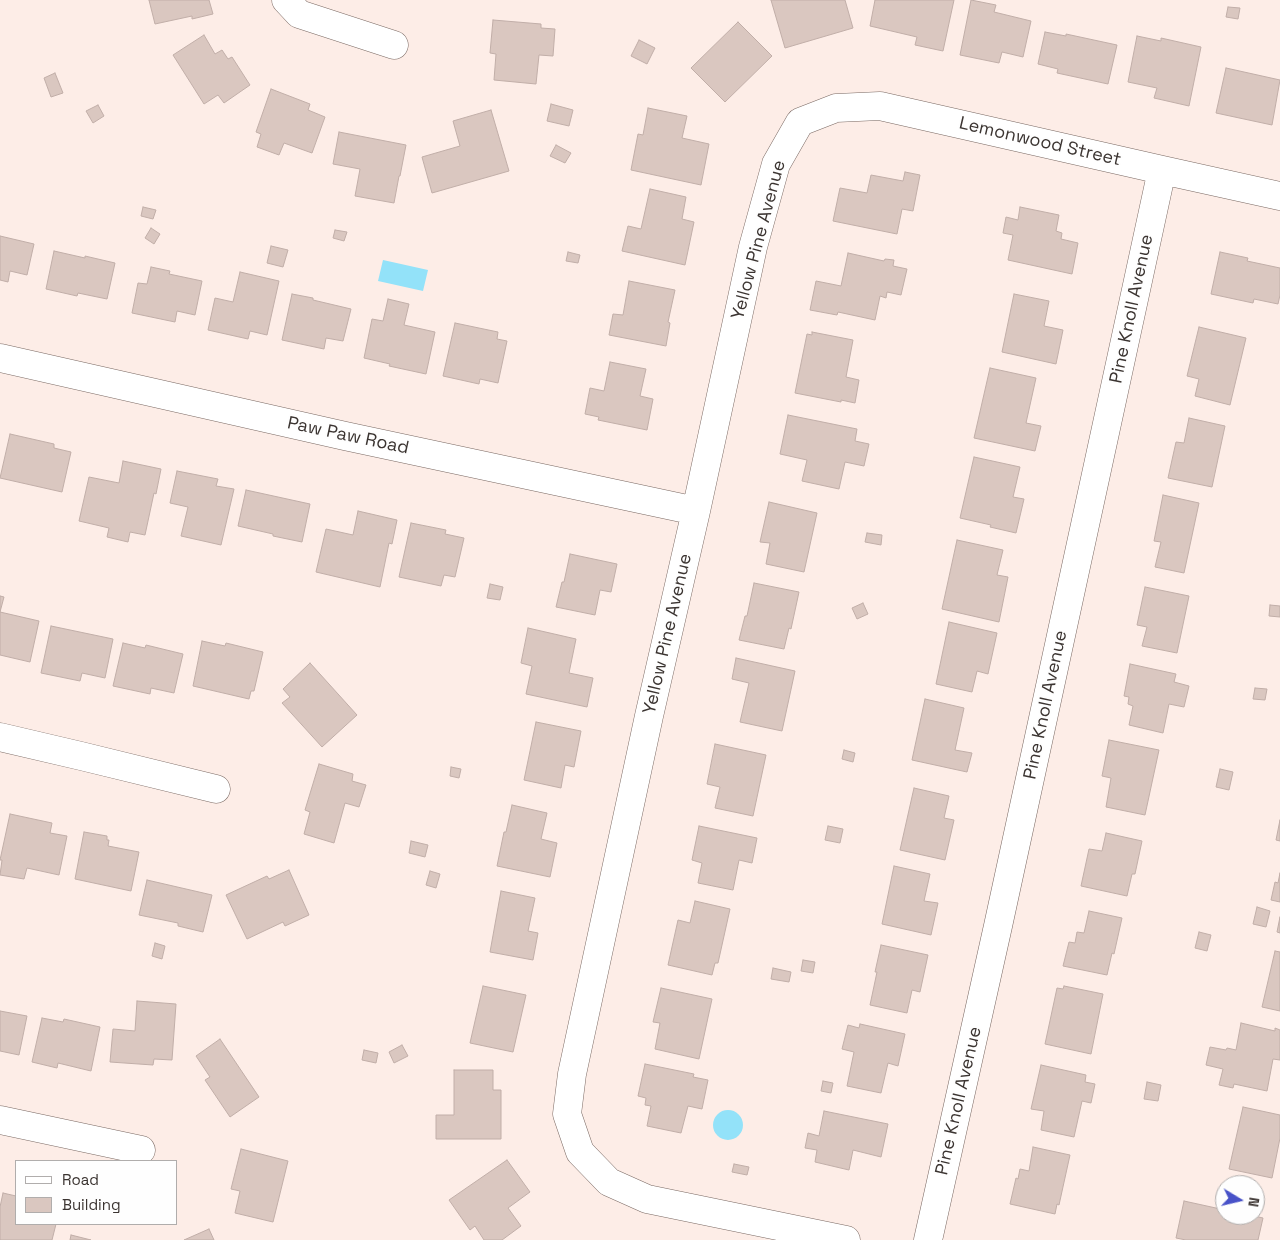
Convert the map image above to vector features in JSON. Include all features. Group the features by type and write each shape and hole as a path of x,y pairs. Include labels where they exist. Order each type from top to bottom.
{"street":[{"path":"286,0 299,14 394,46"},
{"name":"Lemonwood Street","path":"800,122 836,108 880,106 1280,196"},
{"name":"Yellow Pine Avenue","path":"800,122 776,164 751,257 572,1074 567,1114 580,1152 609,1182 647,1199 846,1240"},
{"name":"Pine Knoll Avenue","path":"928,1240 1162,170"},
{"name":"Paw Paw Road","path":"0,358 344,436 696,511"},
{"path":"0,737 216,789"},
{"path":"0,1120 141,1150"}],"water":[{"path":"383,260 428,270 423,291 378,281"},
{"path":"728,1110 739,1114 743,1125 739,1136 728,1140 717,1136 713,1125 717,1114"}],"building":[{"path":"149,0 209,0 213,14 192,19 192,16 155,24"},
{"path":"771,0 845,0 853,28 785,48"},
{"path":"875,0 954,0 943,51 915,45 917,37 870,26"},
{"path":"971,0 996,5 994,12 1031,21 1023,57 1002,52 999,63 960,55"},
{"path":"1228,7 1240,8 1238,19 1226,17"},
{"path":"493,20 541,24 541,28 555,29 553,56 539,55 536,84 494,80 496,54 490,53"},
{"path":"738,22 772,56 725,102 691,68"},
{"path":"1045,32 1066,36 1066,34 1117,45 1108,84 1057,73 1058,69 1038,64"},
{"path":"204,35 215,54 222,50 228,59 232,57 250,85 224,103 218,95 204,104 173,55"},
{"path":"1137,36 1161,41 1161,38 1201,47 1189,106 1154,98 1157,88 1128,82"},
{"path":"639,40 655,48 647,64 631,56"},
{"path":"1226,68 1280,80 1272,125 1216,113"},
{"path":"55,73 63,93 51,97 44,78"},
{"path":"271,89 310,104 308,110 325,117 312,153 284,143 279,155 257,147 261,134 256,132"},
{"path":"551,104 573,110 569,126 547,121"},
{"path":"98,105 104,116 93,123 86,111"},
{"path":"648,108 687,116 682,138 709,144 701,185 631,170 638,134 643,135"},
{"path":"491,110 509,171 432,193 422,157 460,146 453,121"},
{"path":"339,132 406,145 394,203 355,196 360,169 333,164"},
{"path":"556,145 571,153 565,163 550,156"},
{"path":"905,172 920,175 913,211 902,209 897,234 833,221 840,188 867,193 871,175 903,181"},
{"path":"650,189 686,197 682,219 694,222 685,265 622,251 628,226 641,229"},
{"path":"143,207 156,210 153,219 141,216"},
{"path":"1020,207 1059,215 1056,231 1062,233 1061,239 1078,243 1072,274 1008,260 1013,235 1003,233 1006,217 1018,220"},
{"path":"151,228 160,234 154,244 145,238"},
{"path":"335,230 347,232 344,241 333,238"},
{"path":"0,236 34,244 27,275 10,271 8,282 0,280"},
{"path":"271,246 288,250 283,267 267,263"},
{"path":"54,251 115,263 107,299 78,293 77,296 46,289"},
{"path":"568,252 580,255 578,263 566,261"},
{"path":"1220,252 1248,258 1247,261 1280,268 1278,304 1254,299 1253,303 1211,294"},
{"path":"848,253 884,261 885,259 894,260 893,266 907,269 901,295 887,292 886,298 880,296 875,320 838,312 837,315 810,310 816,281 841,286"},
{"path":"151,267 170,271 169,274 202,281 195,315 177,311 175,322 132,313 138,283 147,284"},
{"path":"240,272 279,281 267,335 250,331 248,339 208,330 215,298 233,302"},
{"path":"629,281 675,290 668,322 670,323 666,346 609,335 613,314 623,315"},
{"path":"292,294 351,309 343,341 326,338 324,349 282,340"},
{"path":"1014,294 1049,301 1044,326 1063,330 1056,364 1002,352"},
{"path":"388,299 409,304 404,325 435,332 426,374 364,358 372,319 383,321"},
{"path":"455,323 498,332 497,339 507,341 498,383 480,379 479,384 443,376"},
{"path":"1199,327 1246,338 1230,405 1195,396 1199,379 1187,376"},
{"path":"812,332 853,340 846,377 859,380 855,403 795,393 807,334 812,335"},
{"path":"610,362 646,369 640,396 653,399 647,430 598,420 599,417 585,414 590,388 604,391"},
{"path":"990,368 1036,378 1026,423 1041,426 1035,451 974,438"},
{"path":"788,415 857,429 855,441 869,444 864,466 845,462 839,489 802,481 807,460 780,454"},
{"path":"1189,418 1225,426 1212,487 1168,478 1176,442 1184,443"},
{"path":"10,434 54,444 54,448 71,452 62,492 0,478"},
{"path":"974,457 1020,467 1013,497 1024,499 1016,533 960,518"},
{"path":"123,461 161,469 145,535 130,532 128,542 107,537 109,528 79,521 89,477 119,483"},
{"path":"177,471 218,479 216,486 234,489 221,545 181,536 188,507 170,503"},
{"path":"246,490 310,504 302,542 238,526"},
{"path":"1163,495 1199,503 1184,573 1155,567 1161,542 1154,541"},
{"path":"769,502 817,513 804,572 766,564 770,543 760,542"},
{"path":"358,511 397,520 392,544 389,543 380,587 316,572 326,529 353,535"},
{"path":"411,523 446,530 445,534 464,538 455,577 444,575 441,586 399,577"},
{"path":"867,533 882,535 881,545 865,542"},
{"path":"957,540 1003,550 997,575 1008,577 999,622 942,609"},
{"path":"570,554 617,564 611,592 600,590 595,615 556,607"},
{"path":"754,583 799,592 791,629 789,628 784,649 739,640 745,616 747,616"},
{"path":"490,584 503,587 500,600 487,598"},
{"path":"1145,587 1189,596 1177,653 1142,646 1147,627 1137,625"},
{"path":"0,596 4,597 0,612"},
{"path":"863,603 868,614 857,619 852,608"},
{"path":"1270,605 1280,606 1280,617 1269,616"},
{"path":"0,612 39,621 30,662 0,655"},
{"path":"949,622 997,633 988,674 977,671 972,692 936,684"},
{"path":"51,626 113,639 105,678 82,673 80,681 41,673"},
{"path":"528,628 576,639 569,673 593,678 587,707 526,694 532,666 521,663"},
{"path":"202,641 225,646 226,643 263,652 254,691 251,691 249,699 193,686"},
{"path":"123,643 145,648 146,645 183,654 174,693 151,688 150,694 113,686"},
{"path":"736,658 795,671 782,731 740,722 749,683 732,679"},
{"path":"310,663 357,715 322,747 282,703 290,697 283,689"},
{"path":"1130,664 1176,674 1174,682 1189,686 1184,707 1169,704 1163,733 1129,725 1133,706 1128,704 1129,697 1124,696"},
{"path":"1255,688 1267,689 1265,700 1253,699"},
{"path":"925,699 964,708 955,750 972,753 967,772 912,760"},
{"path":"536,722 581,731 574,767 565,765 561,788 524,780"},
{"path":"1109,740 1159,750 1145,815 1106,807 1111,778 1102,776"},
{"path":"715,744 766,755 753,816 715,808 720,787 707,784"},
{"path":"844,750 855,753 853,762 842,759"},
{"path":"319,764 353,774 352,781 366,785 359,807 345,803 334,843 304,834 310,812 305,810"},
{"path":"451,767 461,769 459,778 450,776"},
{"path":"1220,769 1233,772 1229,790 1216,787"},
{"path":"914,788 949,796 944,818 954,820 945,860 900,850"},
{"path":"512,805 547,813 541,839 557,843 550,877 497,866"},
{"path":"10,814 52,823 50,833 67,836 59,875 27,868 24,879 0,875 2,860 0,860"},
{"path":"1280,820 1280,841 1276,840"},
{"path":"699,826 757,838 752,863 739,860 733,890 698,883 702,863 692,860"},
{"path":"828,826 843,829 840,843 825,840"},
{"path":"84,832 107,836 107,840 109,840 108,846 139,852 131,891 75,879"},
{"path":"1106,833 1142,841 1135,874 1132,874 1127,896 1081,886 1089,849 1102,851"},
{"path":"411,841 428,845 425,857 409,853"},
{"path":"894,866 930,874 924,901 938,903 931,935 882,924"},
{"path":"289,870 309,915 285,926 283,922 247,939 226,895 267,876 269,879"},
{"path":"430,871 440,874 436,888 426,885"},
{"path":"1280,873 1280,902 1271,900 1275,882 1278,883"},
{"path":"147,880 212,895 203,932 178,926 178,923 139,915"},
{"path":"501,891 535,898 528,931 538,933 533,960 490,952"},
{"path":"695,901 730,909 718,963 715,963 712,975 668,965 678,920 690,923"},
{"path":"1257,907 1270,911 1266,927 1253,924"},
{"path":"1089,911 1122,918 1107,975 1063,966 1069,942 1075,943 1077,932 1084,933"},
{"path":"1280,917 1280,933 1277,932"},
{"path":"1199,932 1211,935 1207,951 1195,948"},
{"path":"155,943 165,946 162,959 152,956"},
{"path":"881,945 928,955 920,992 912,990 907,1013 870,1005"},
{"path":"1275,951 1280,952 1280,1011 1262,1007"},
{"path":"803,960 815,962 813,973 801,971"},
{"path":"773,968 791,972 789,982 771,979"},
{"path":"483,986 526,995 513,1052 470,1043"},
{"path":"1064,986 1103,994 1091,1054 1045,1044 1057,988 1063,989"},
{"path":"661,988 712,999 699,1059 655,1049 660,1023 653,1022"},
{"path":"137,1001 176,1004 172,1060 154,1059 153,1065 110,1062 113,1029 135,1031"},
{"path":"0,1011 27,1016 19,1055 0,1051"},
{"path":"42,1018 63,1022 64,1019 100,1027 91,1071 58,1063 57,1068 32,1062"},
{"path":"1241,1023 1275,1031 1275,1028 1280,1030 1280,1060 1273,1059 1267,1091 1234,1084 1233,1088 1219,1085 1223,1069 1206,1065 1210,1047 1236,1050"},
{"path":"860,1024 905,1034 898,1066 888,1063 881,1093 847,1086 854,1052 842,1049 848,1025 859,1028"},
{"path":"220,1039 259,1097 230,1117 205,1080 210,1077 196,1056"},
{"path":"402,1045 408,1056 394,1063 389,1052"},
{"path":"364,1050 378,1053 376,1063 362,1060"},
{"path":"645,1064 694,1074 693,1077 708,1080 702,1109 688,1106 681,1133 647,1126 651,1106 645,1105 646,1098 638,1096"},
{"path":"1041,1065 1086,1075 1085,1082 1095,1084 1091,1103 1082,1101 1074,1137 1041,1130 1044,1111 1031,1109"},
{"path":"454,1070 493,1070 493,1090 501,1090 501,1139 436,1139 436,1115 454,1115"},
{"path":"823,1081 833,1083 831,1093 821,1091"},
{"path":"1147,1082 1161,1085 1158,1101 1144,1099"},
{"path":"1243,1107 1280,1115 1280,1138 1272,1178 1265,1175 1229,1169"},
{"path":"824,1111 888,1124 881,1157 853,1150 849,1170 815,1162 817,1150 805,1148 808,1133 819,1136"},
{"path":"1033,1147 1070,1155 1059,1205 1057,1204 1055,1214 1010,1204 1020,1169 1029,1171"},
{"path":"241,1149 288,1161 273,1222 235,1213 240,1191 231,1189"},
{"path":"507,1160 530,1192 508,1208 521,1226 502,1240 484,1240 475,1226 470,1230 449,1200"},
{"path":"734,1164 749,1167 747,1175 732,1172"},
{"path":"3,1193 15,1196 15,1225 56,1225 52,1240 0,1240 0,1207"},
{"path":"1184,1201 1215,1208 1215,1225 1261,1225 1258,1240 1186,1240 1176,1238"},
{"path":"209,1229 214,1240 184,1240"},
{"path":"71,1235 91,1240 70,1240"}]}
